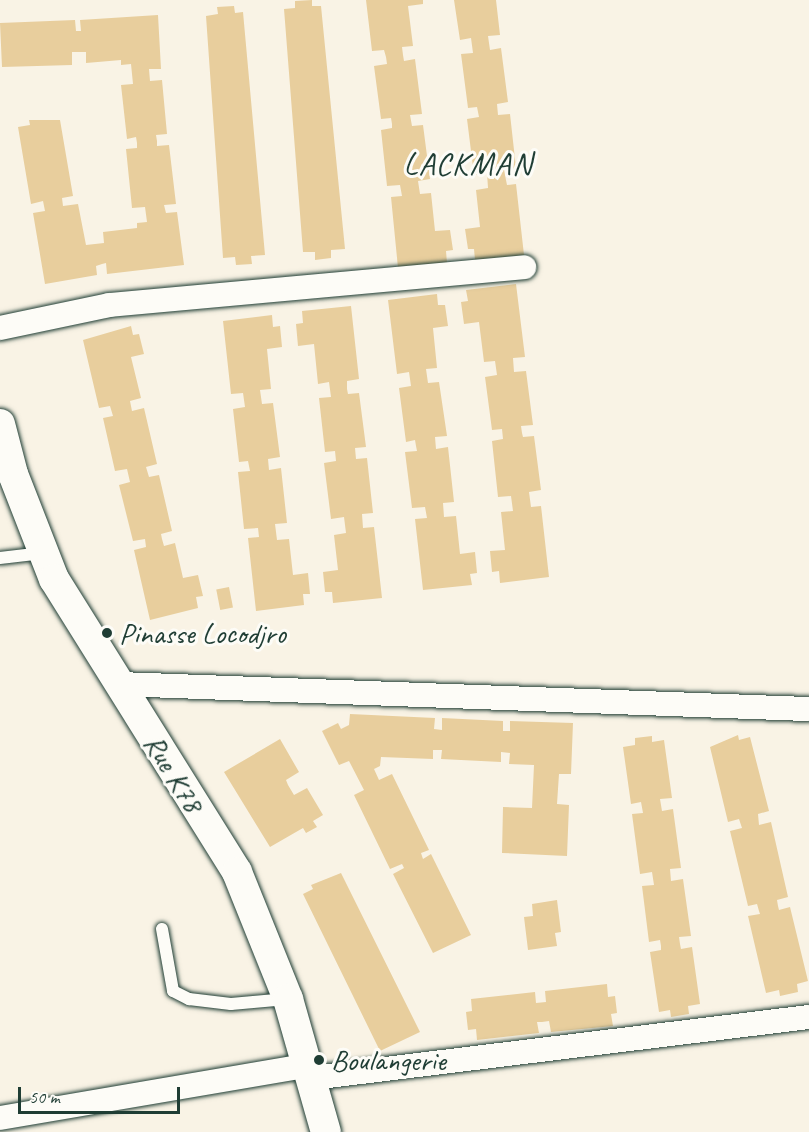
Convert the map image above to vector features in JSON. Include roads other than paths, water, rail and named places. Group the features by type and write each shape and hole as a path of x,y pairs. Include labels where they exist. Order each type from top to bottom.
{"street":[{"path":"0,328 109,305 524,267"},
{"name":"Rue K78","path":"0,424 13,474 54,579 237,872 288,999 326,1132"},
{"path":"119,684 809,709"},
{"path":"0,1118 310,1072 809,1017"}],"lane":[{"path":"0,558 43,553"},
{"path":"162,929 173,991 189,999 231,1005 288,999"}],"place":[{"name":"Pinasse Locodjro","path":"107,633"},
{"name":"Boulangerie","path":"319,1060"}],"district":[{"name":"LACKMAN","path":"468,164"}]}
